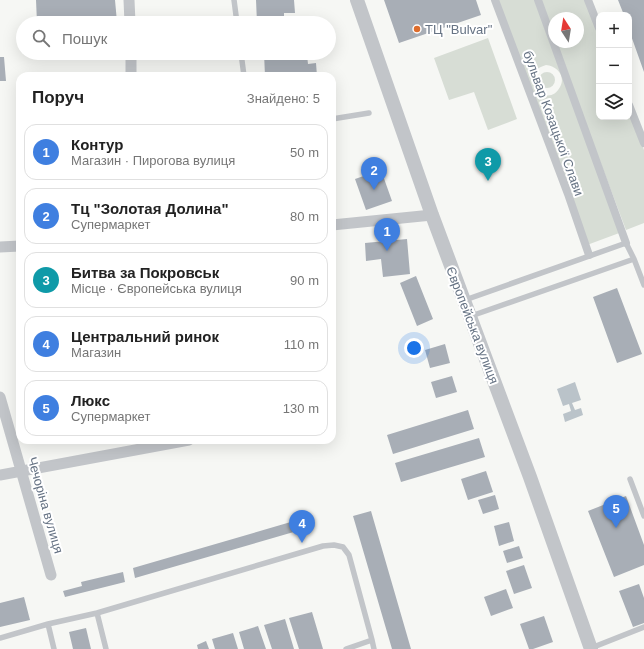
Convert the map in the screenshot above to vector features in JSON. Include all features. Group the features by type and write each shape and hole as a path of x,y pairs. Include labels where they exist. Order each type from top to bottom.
{"street":[{"path":"129,0 130,16"},
{"name":"Європейська вулиця","path":"357,0 432,215 471,316 591,648"},
{"name":"бульвар Козацької Слави","path":"495,0 568,194 589,255"},
{"name":"бульвар Козацької Слави","path":"538,0 626,242"},
{"path":"588,0 596,20"},
{"path":"131,60 132,72"},
{"path":"632,113 644,143"},
{"path":"336,225 432,215"},
{"path":"0,247 16,246"},
{"name":"Чечоріна вулиця","path":"0,397 51,575"},
{"path":"0,475 167,444"}],"lane":[{"path":"234,0 236,16"},
{"path":"242,60 243,72"},
{"path":"336,118 369,113"},
{"path":"464,300 626,242 644,285"},
{"path":"471,316 634,259"},
{"path":"630,479 644,516"},
{"path":"0,638 48,624 97,613 334,544 343,546 349,555 374,649"},
{"path":"97,613 106,649"},
{"path":"48,624 54,649"},
{"path":"591,648 644,627"},
{"path":"346,649 372,640"}],"shaded area":[{"path":"495,0 538,0 548,28 548,48 555,48 622,232 587,245","holes":["546,65 554,67 561,75 562,83 554,94 548,95 541,93 536,89 533,83 533,76 537,70"]},
{"path":"539,0 587,0 596,24 596,120 632,120 632,118 644,150 644,223 626,230 557,48 584,48 584,12 548,12 548,23"},
{"path":"488,38 517,119 488,130 474,92 449,100 434,58"},
{"path":"547,72 554,77 555,80 550,87 547,88 540,83 539,80 544,73"},
{"path":"575,382 581,400 572,403 575,410 581,408 583,415 565,422 563,414 571,411 569,404 563,406 557,389"}],"building":[{"path":"36,0 115,0 116,16 37,16"},
{"path":"256,0 294,0 295,13 284,13 284,16 257,16"},
{"name":"ТЦ \"Bulvar\"","path":"384,0 476,0 481,15 399,43"},
{"path":"618,0 644,0 644,72 632,38 632,12 623,12"},
{"path":"0,57 4,57 6,81 0,81"},
{"path":"264,60 308,60 308,64 316,63 317,72 265,72"},
{"path":"381,170 392,201 366,210 355,179"},
{"path":"407,239 410,274 383,277 381,259 366,261 365,243"},
{"path":"416,276 433,319 417,326 400,283"},
{"path":"617,288 642,354 617,363 593,297"},
{"path":"445,344 450,363 430,368 425,350"},
{"path":"452,376 457,392 436,398 431,382"},
{"path":"468,410 474,429 393,454 387,435"},
{"path":"479,438 485,457 401,482 395,463"},
{"path":"486,471 493,492 468,500 461,479"},
{"path":"495,495 499,509 483,514 478,500"},
{"path":"626,496 644,545 644,565 614,577 588,511"},
{"path":"371,511 411,649 392,649 353,516"},
{"path":"301,519 304,529 135,578 133,568"},
{"path":"509,522 514,541 499,546 494,526"},
{"path":"519,546 523,558 507,563 503,551"},
{"path":"524,565 532,588 514,594 506,571"},
{"path":"123,572 125,582 65,597 63,591 82,586 81,582"},
{"path":"639,584 644,598 644,623 633,627 619,591"},
{"path":"506,589 513,608 491,616 484,597"},
{"path":"24,597 30,620 0,627 0,603"},
{"path":"312,612 323,649 299,649 289,618"},
{"path":"544,616 553,642 529,649 520,624"},
{"path":"285,619 294,649 272,649 264,625"},
{"path":"258,626 266,649 244,649 239,632"},
{"path":"86,628 91,649 73,649 69,632"},
{"path":"233,633 238,649 215,649 212,639"},
{"path":"206,641 209,649 198,649 197,645"}],"place":[{"name":"ТЦ \"Bulvar\"","path":"417,29"},
{"name":"Битва за Покровськ","path":"488,181"},
{"name":"Тц \"Золотая Долина\"","path":"374,190"},
{"name":"Контур","path":"387,251"},
{"name":"Люкс","path":"616,528"},
{"name":"Центральний ринок","path":"302,543"}]}
